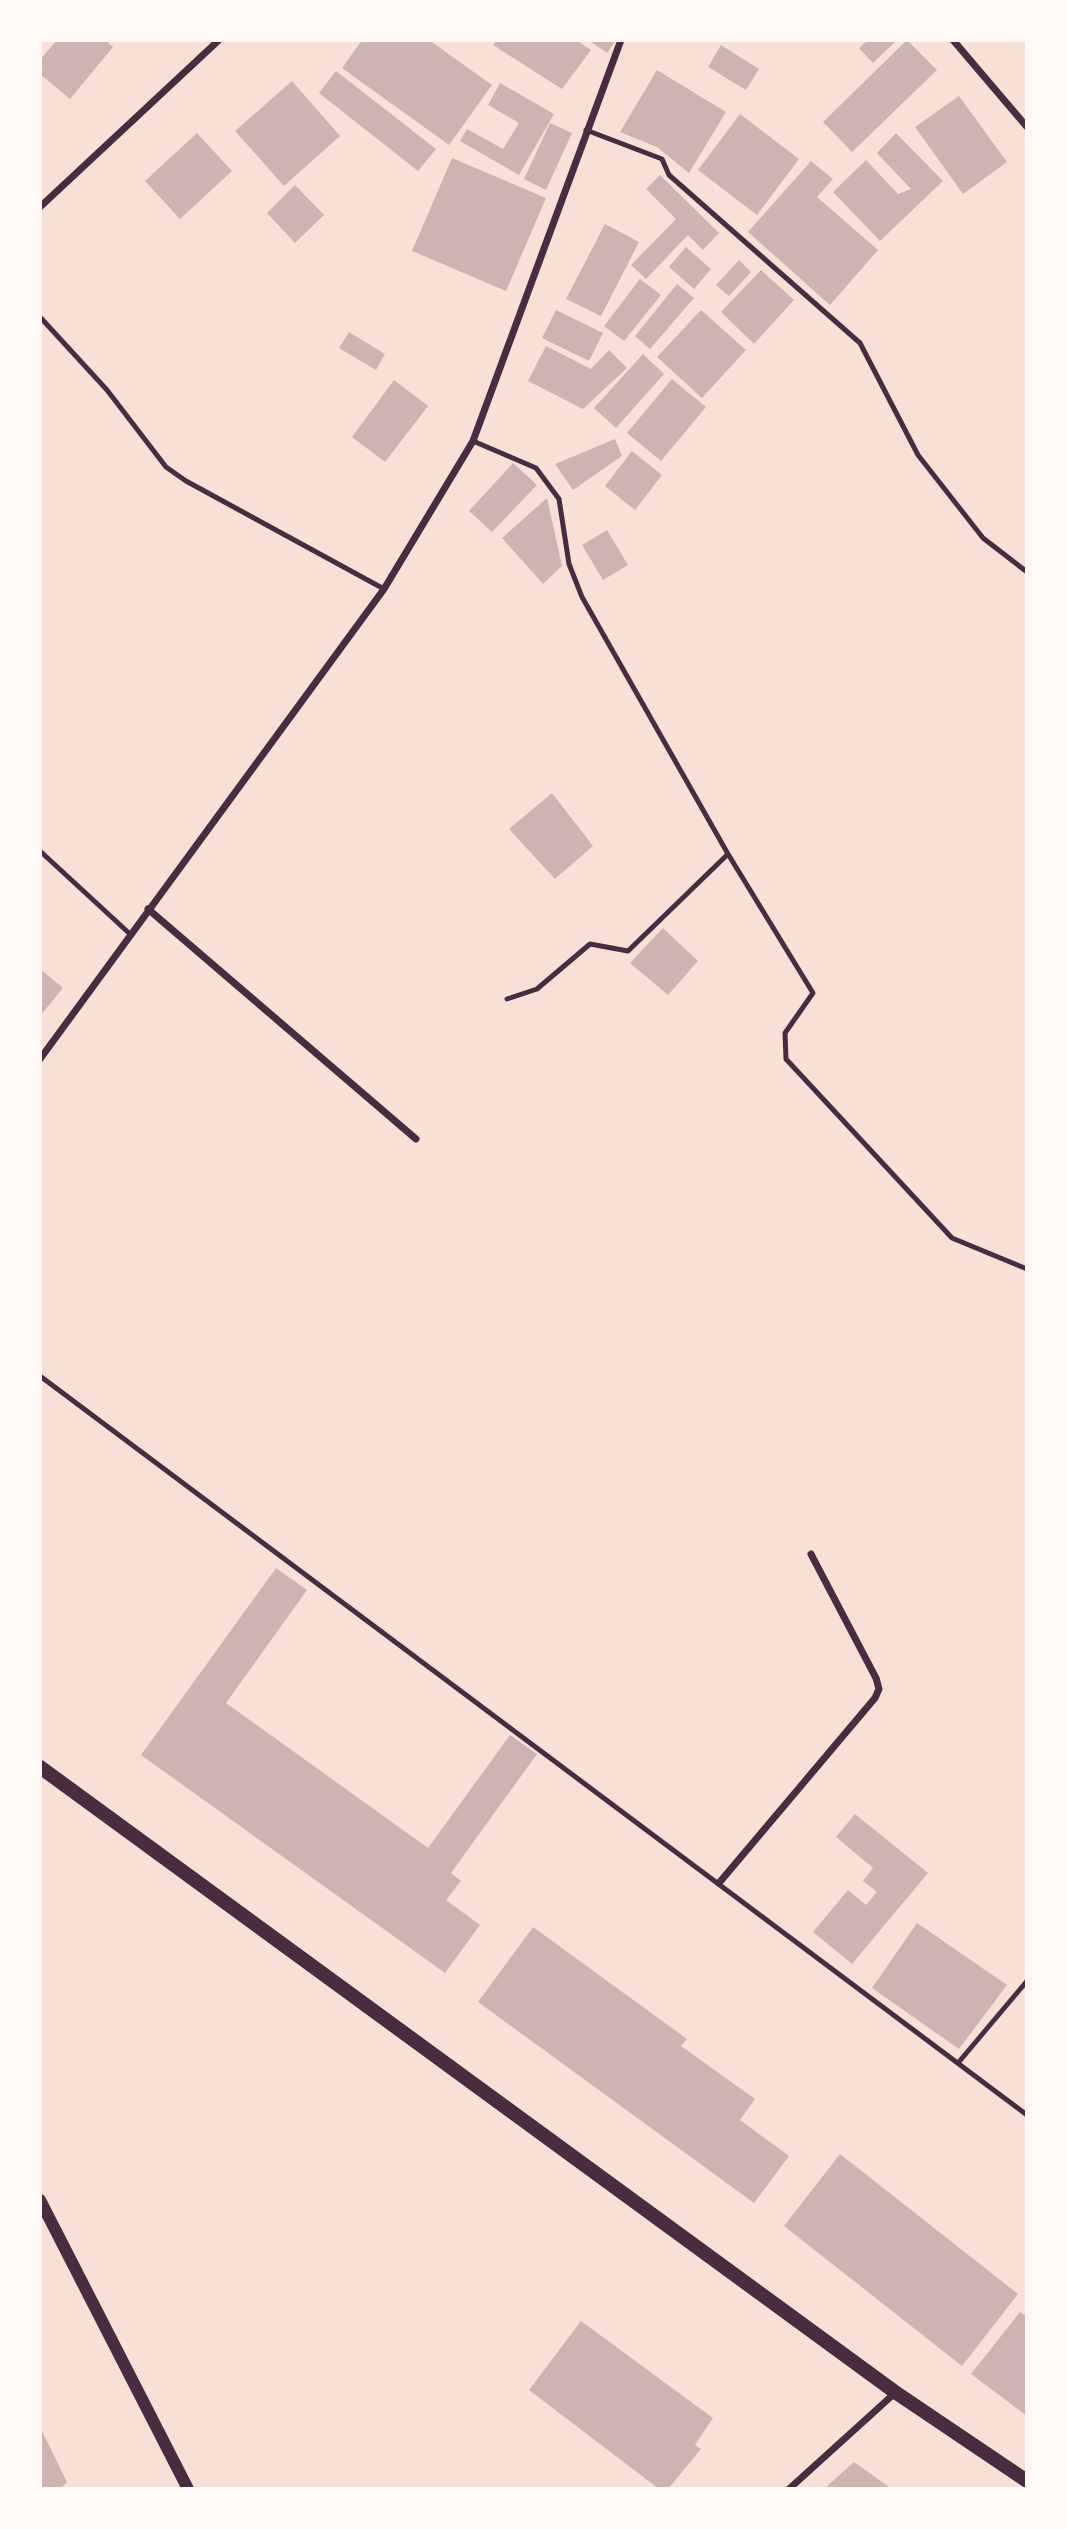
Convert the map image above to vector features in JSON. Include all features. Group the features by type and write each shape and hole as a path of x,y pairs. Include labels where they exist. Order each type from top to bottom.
{"main road":[{"path":"40,1767 895,2392 1027,2481"}],"street":[{"path":"40,206 219,40"},
{"path":"40,1059 384,589 473,441 621,40"},
{"path":"953,40 1027,127"},
{"path":"148,909 416,1139"},
{"path":"719,1883 875,1698 879,1689 876,1678 811,1553"},
{"path":"40,2200 188,2489"},
{"path":"789,2489 895,2392"}],"lane":[{"path":"586,130 662,159 669,175 860,343 918,455 983,538 1027,572"},
{"path":"40,317 107,390 166,467 186,481 384,589"},
{"path":"473,441 536,468 559,499 569,564 582,597 728,854 813,993 785,1033 786,1059 952,1238 1027,1269"},
{"path":"40,851 130,934"},
{"path":"507,999 537,989 590,944 628,951 728,854"},
{"path":"40,1376 1027,2115"},
{"path":"958,2063 1027,1981"}],"building":[{"path":"57,40 105,40 113,47 70,99 40,74 40,60"},
{"path":"362,40 429,40 492,85 449,145 342,68"},
{"path":"497,40 576,40 591,50 562,89 493,45"},
{"path":"588,40 616,40 607,53"},
{"path":"868,40 897,40 873,63 859,48"},
{"path":"907,40 937,70 852,152 823,122"},
{"path":"721,45 759,69 746,90 708,67"},
{"path":"657,70 726,112 689,173 657,147 620,132"},
{"path":"336,71 436,149 418,171 319,93"},
{"path":"292,81 340,136 284,186 235,131"},
{"path":"500,83 554,114 519,175 460,141 467,129 503,149 519,123 488,105"},
{"path":"959,96 1007,162 963,194 915,127"},
{"path":"740,114 799,159 757,215 698,170"},
{"path":"550,123 572,133 546,190 524,179"},
{"path":"197,133 232,171 180,219 145,181"},
{"path":"896,133 943,181 880,241 833,192 866,160 898,194 911,189 877,153"},
{"path":"452,158 546,198 506,291 412,251"},
{"path":"811,161 833,179 817,197 878,250 830,305 748,232"},
{"path":"660,175 719,233 703,250 688,235 646,279 631,265 676,219 646,189"},
{"path":"295,185 324,215 295,243 267,213"},
{"path":"605,224 639,242 601,316 566,299"},
{"path":"686,247 711,269 694,289 669,267"},
{"path":"739,260 751,272 729,296 716,285"},
{"path":"761,270 794,300 754,344 721,312"},
{"path":"640,279 661,295 624,341 604,326"},
{"path":"677,284 694,298 650,349 635,336"},
{"path":"556,310 603,333 589,361 542,338"},
{"path":"701,310 746,350 702,398 657,357"},
{"path":"349,332 385,354 376,370 339,348"},
{"path":"546,346 591,369 609,350 627,368 583,409 528,381"},
{"path":"643,354 664,374 616,428 594,408"},
{"path":"672,379 706,407 661,461 627,433"},
{"path":"394,380 428,406 385,462 352,437"},
{"path":"615,439 622,456 573,490 555,464"},
{"path":"632,451 662,475 635,510 605,486"},
{"path":"513,463 537,485 492,532 469,511"},
{"path":"547,498 562,566 543,584 502,538"},
{"path":"607,530 628,565 603,580 582,545"},
{"path":"552,793 593,846 555,879 509,829"},
{"path":"663,928 698,961 668,995 630,963"},
{"path":"40,969 63,988 40,1016"},
{"path":"276,1568 307,1590 226,1703 428,1848 510,1735 537,1754 451,1873 461,1881 446,1900 480,1925 445,1973 141,1755"},
{"path":"855,1814 928,1873 852,1964 813,1932 848,1890 866,1905 877,1892 863,1881 873,1868 836,1837"},
{"path":"917,1923 1007,1985 959,2049 872,1988"},
{"path":"533,1927 687,2039 681,2046 755,2099 740,2120 789,2156 754,2203 478,2002"},
{"path":"840,2154 1018,2294 962,2366 784,2226"},
{"path":"1020,2312 1027,2317 1027,2416 971,2374"},
{"path":"581,2321 713,2418 695,2445 701,2449 668,2489 659,2489 529,2390"},
{"path":"40,2427 67,2482 60,2489 40,2489"},
{"path":"854,2462 892,2489 824,2489"}]}
